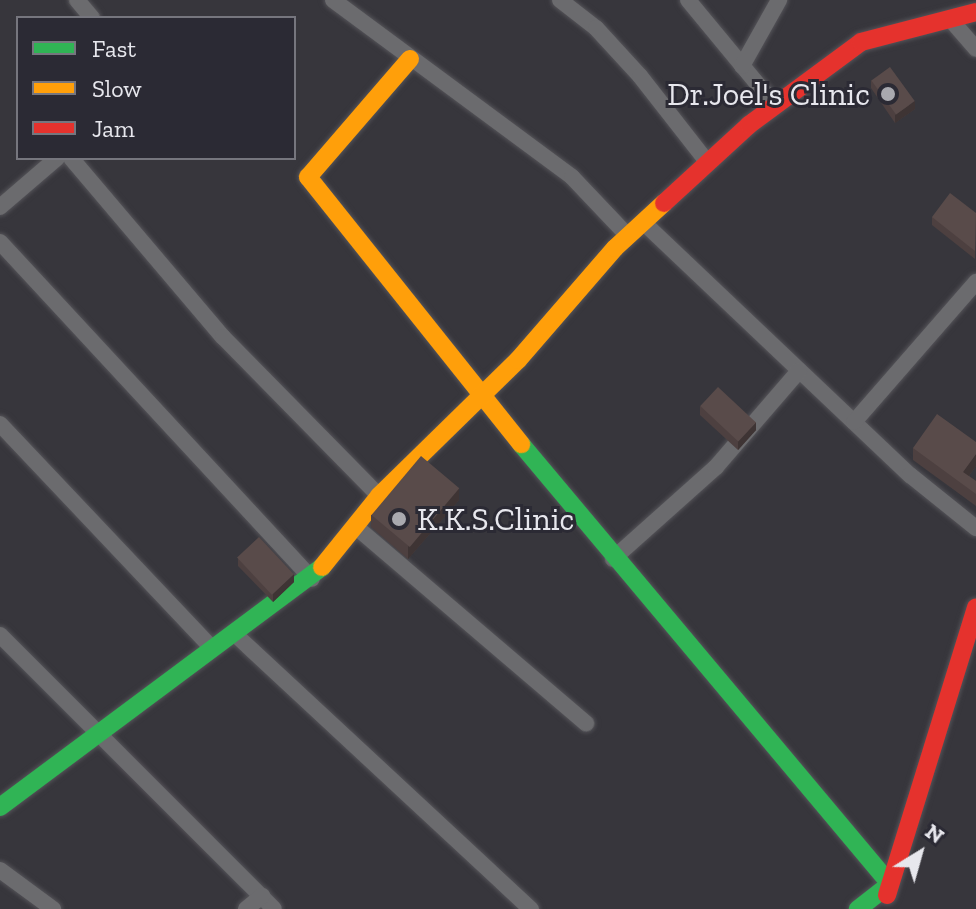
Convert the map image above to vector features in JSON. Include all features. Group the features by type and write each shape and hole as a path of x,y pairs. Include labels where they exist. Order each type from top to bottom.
{"street":[{"path":"77,0 90,16"},
{"path":"333,0 572,177 628,236"},
{"path":"560,0 596,28 632,66 708,163"},
{"path":"688,0 775,105"},
{"path":"742,66 779,0"},
{"path":"0,807 94,733 212,648 238,637 312,579 379,496 480,397 628,236 775,105 861,42 976,12"},
{"path":"951,20 976,49"},
{"path":"410,59 308,177 480,397 613,559 890,884"},
{"path":"0,207 67,160"},
{"path":"72,160 223,337 379,496"},
{"path":"643,222 854,422 976,528"},
{"path":"0,242 312,579"},
{"path":"854,422 976,282"},
{"path":"613,559 716,467 799,371"},
{"path":"0,424 212,648"},
{"path":"355,526 586,723"},
{"path":"882,909 976,607"},
{"path":"0,635 94,733 274,909"},
{"path":"238,637 531,909"},
{"path":"0,870 53,909"},
{"path":"858,909 890,884"},
{"path":"246,909 262,896"}],"building":[{"path":"890,67 915,101 896,114 871,81"},
{"path":"950,193 976,213 975,251 932,217"},
{"path":"718,387 756,422 738,441 700,406"},
{"path":"937,414 976,442 976,454 963,472 976,481 976,494 913,448"},
{"path":"421,456 459,488 410,547 372,515"},
{"path":"259,537 294,574 272,595 237,557"}],"traffic: fast":[{"path":"521,444 890,884 858,909"},
{"path":"0,807 322,567"}],"traffic: slow":[{"path":"410,59 308,177 521,444"},
{"path":"322,567 379,496 518,360 615,248 664,203"}],"traffic: jam":[{"path":"664,203 749,125 861,42 976,12"},
{"path":"887,895 976,607"}],"place":[{"name":"Dr.Joel's Clinic","path":"888,94"},
{"name":"K.K.S.Clinic","path":"399,519"}]}
